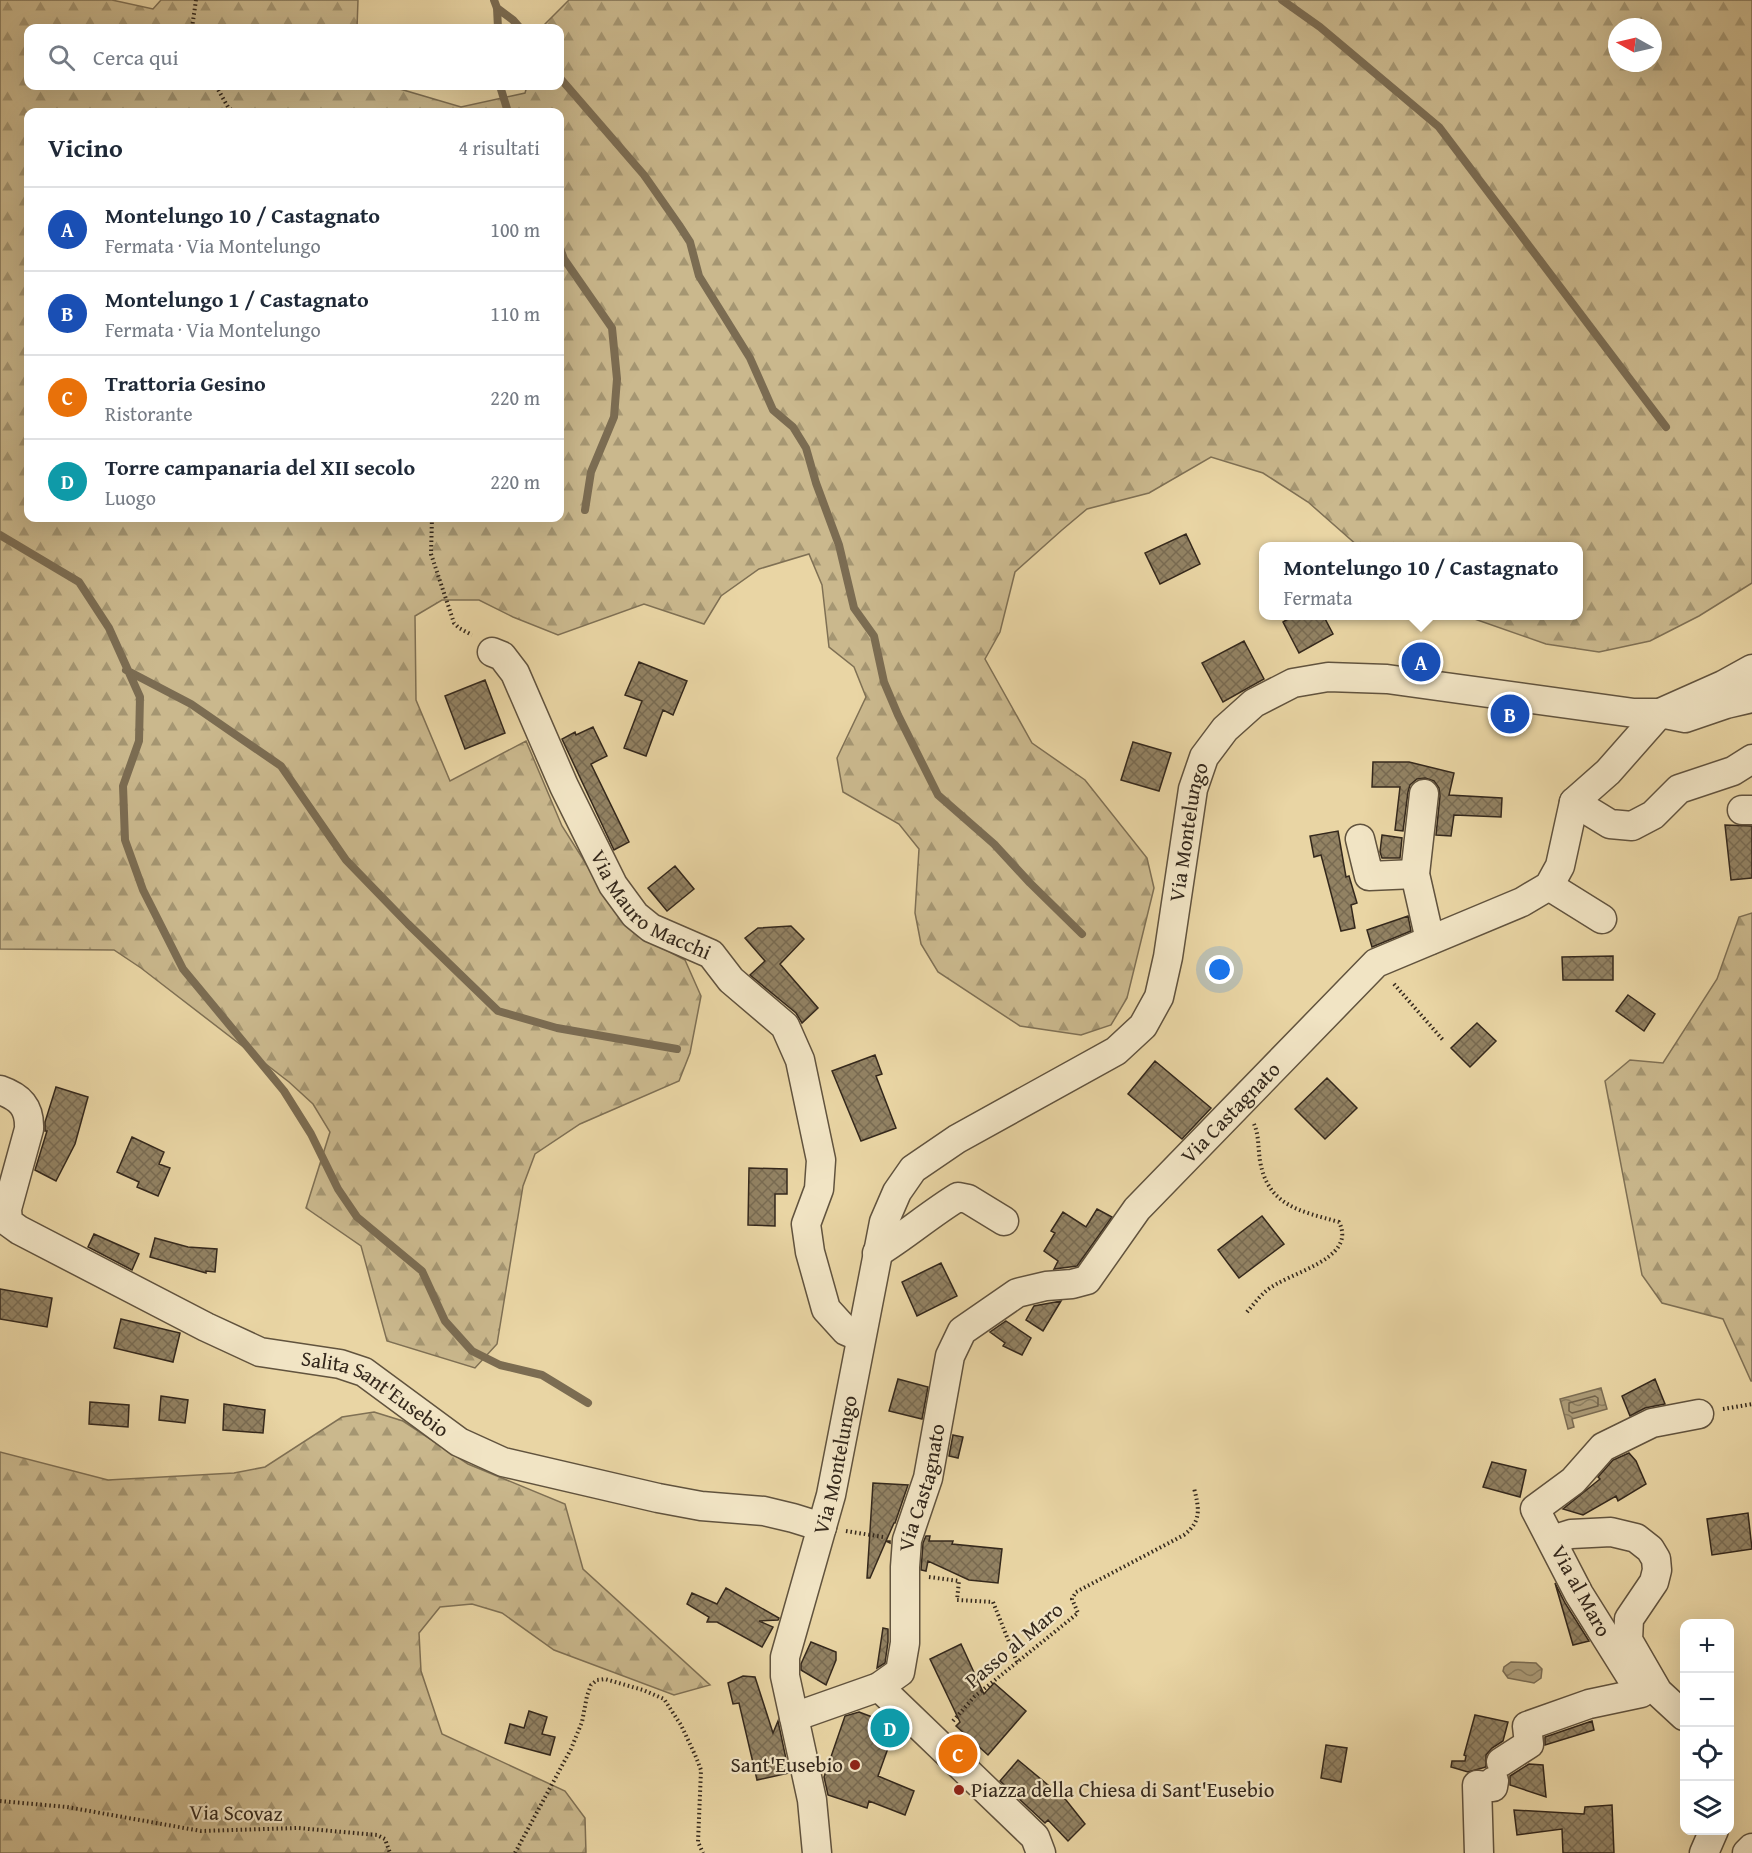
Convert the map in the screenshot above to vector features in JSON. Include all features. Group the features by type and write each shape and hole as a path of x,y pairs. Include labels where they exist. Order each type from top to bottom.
{"street":[{"name":"Via Mauro Macchi","path":"492,652 502,656 515,673 579,816 613,885 635,915 651,928 711,954 731,980 785,1026 800,1060 821,1160 819,1189 806,1224 810,1252 826,1309 846,1331 860,1337"},
{"name":"Via Montelungo","path":"1660,713 1723,685 1752,669"},
{"name":"Via Montelungo","path":"794,1717 785,1676 785,1657 831,1495 877,1253 884,1222 897,1192 913,1168 957,1139 1116,1051 1143,1026 1159,997 1168,957 1193,789 1204,757 1225,729 1254,703 1293,683 1328,677 1387,679 1685,718 1752,698"},
{"path":"1602,919 1549,886 1560,866 1574,802 1608,772 1660,713"},
{"path":"1574,802 1610,824 1632,826 1653,815 1679,789 1733,771 1752,759"},
{"path":"1424,794 1415,874 1430,940"},
{"path":"1360,838 1369,876 1415,874"},
{"name":"Via Castagnato","path":"889,1679 905,1643 907,1540 928,1478 950,1356 962,1331 1017,1293 1087,1280 1137,1209 1376,963 1522,902 1549,886"},
{"name":"Salita Sant'Eusebio","path":"0,1089 16,1096 25,1106 30,1117 30,1129 7,1209 8,1222 19,1230 206,1327 260,1352 340,1364 364,1372 459,1442 503,1462 658,1498 701,1506 764,1511 822,1527"},
{"path":"877,1253 958,1197 968,1199 1004,1221"},
{"name":"Via al Maro","path":"1479,1853 1477,1785 1493,1787 1498,1771 1529,1744 1527,1726 1589,1704 1641,1693 1579,1594 1535,1509 1573,1481 1603,1447 1652,1423 1699,1414"},
{"path":"1552,1540 1570,1534 1611,1532 1636,1538 1650,1549 1656,1559 1657,1570 1654,1582 1629,1619 1628,1640 1658,1692 1680,1712"},
{"path":"812,1846 812,1800 794,1717 889,1679 908,1716 1035,1837 1041,1853"},
{"path":"1704,1853 1712,1835"},
{"path":"1747,1853 1752,1848"}],"path":[{"path":"193,24 196,0"},
{"path":"218,90 229,108"},
{"path":"432,522 431,554 454,622 492,652"},
{"path":"1376,963 1443,1040"},
{"path":"1238,1106 1253,1121 1257,1130 1261,1164 1268,1184 1277,1198 1308,1213 1339,1222 1344,1232 1342,1243 1333,1254 1267,1290 1247,1312"},
{"name":"Passo al Maro","path":"934,1742 974,1697 1078,1613 1072,1599 1076,1592 1184,1535 1194,1527 1198,1515 1194,1488"},
{"path":"822,1527 907,1540"},
{"name":"Via Castagnato","path":"905,1574 959,1581 957,1600 993,1602 1017,1662"},
{"path":"515,1853 571,1749 582,1722 586,1696 591,1685 597,1680 605,1679 664,1699 681,1725 701,1770 698,1842 704,1853"},
{"name":"Via Scovaz","path":"0,1801 67,1807 201,1831 298,1828 377,1835 385,1839 390,1853"}],"green space":[{"path":"0,0 112,0 153,9 161,0 358,0 357,24 24,24 24,90 403,90 461,107 525,93 526,90 564,90 564,24 545,24 569,0 1752,0 1752,583 1699,616 1650,641 1599,652 1546,644 1477,620 1583,620 1583,542 1353,542 1308,502 1263,473 1211,457 1149,493 1087,509 1015,572 1000,632 985,659 1032,743 1085,780 1147,858 1154,888 1127,998 1111,1025 1081,1035 1020,1026 938,972 921,944 915,913 919,849 899,824 843,792 837,758 866,697 854,667 829,647 822,585 809,554 759,569 721,596 704,624 644,604 558,635 479,600 442,600 415,616 416,700 450,781 526,741 562,826 607,897 643,938 685,960 701,996 690,1053 679,1081 580,1124 535,1154 523,1186 497,1344 475,1368 387,1341 361,1246 306,1208 330,1132 313,1104 289,1082 141,968 114,950 0,949"},
{"path":"1752,913 1751,1381 1723,1319 1662,1303 1642,1275 1605,1081 1630,1060 1663,1063 1717,979 1739,917"},
{"path":"374,1412 403,1421 468,1464 565,1504 583,1569 710,1685 674,1695 554,1650 502,1613 472,1604 440,1607 419,1633 421,1671 442,1734 565,1791 585,1818 586,1853 0,1853 0,1452 108,1480 234,1473 265,1467 342,1417"}],"water":[{"path":"1601,1388 1607,1409 1572,1419 1574,1427 1568,1429 1560,1399"},
{"path":"1511,1662 1536,1663 1542,1669 1541,1678 1534,1683 1508,1678 1503,1671 1504,1667"}],"building":[{"path":"1186,534 1200,564 1160,584 1145,553"},
{"path":"1286,620 1326,620 1333,634 1299,653 1283,622"},
{"path":"1244,641 1264,679 1223,702 1202,663"},
{"path":"639,662 687,681 673,715 663,710 646,756 624,748 642,701 625,695"},
{"path":"485,680 505,733 465,749 445,696"},
{"path":"593,727 607,756 591,764 629,842 614,850 562,739 575,732 576,735"},
{"path":"1133,742 1171,753 1159,791 1121,780"},
{"path":"1373,762 1409,762 1454,773 1449,795 1502,798 1501,817 1454,815 1451,836 1436,835 1439,788 1434,781 1425,778 1417,779 1410,785 1403,831 1395,830 1400,787 1372,787"},
{"path":"1725,825 1752,826 1752,878 1731,880"},
{"path":"1338,831 1346,877 1349,876 1357,903 1351,905 1355,928 1341,931 1321,855 1314,857 1310,836"},
{"path":"1382,835 1402,838 1400,858 1382,858 1380,852"},
{"path":"675,866 694,889 667,911 648,888"},
{"path":"1408,916 1411,931 1372,947 1367,930"},
{"path":"791,926 804,939 780,964 818,1008 802,1023 796,1013 750,975 765,961 745,938 758,928"},
{"path":"1613,956 1613,980 1563,980 1562,957"},
{"path":"1628,995 1655,1014 1644,1031 1616,1011"},
{"path":"1477,1023 1496,1041 1470,1067 1451,1048"},
{"path":"875,1055 882,1074 876,1076 896,1128 861,1141 832,1071"},
{"path":"1155,1061 1211,1108 1182,1139 1128,1094"},
{"path":"1327,1078 1357,1108 1325,1139 1295,1109"},
{"path":"56,1087 88,1097 75,1144 56,1181 35,1170 47,1131 45,1131 45,1122"},
{"path":"132,1137 164,1152 159,1164 170,1168 158,1196 137,1187 139,1182 117,1172"},
{"path":"749,1168 787,1169 787,1194 775,1194 775,1226 748,1225"},
{"path":"1097,1209 1112,1217 1077,1266 1054,1269 1058,1261 1044,1251 1055,1233 1051,1231 1063,1212 1086,1227"},
{"path":"1262,1216 1284,1244 1239,1278 1218,1250"},
{"path":"94,1234 139,1254 132,1270 88,1247"},
{"path":"155,1238 188,1247 217,1249 215,1272 206,1271 206,1273 150,1257"},
{"path":"941,1263 957,1296 917,1316 902,1282"},
{"path":"0,1289 52,1298 47,1327 0,1319"},
{"path":"1061,1301 1043,1331 1026,1320 1034,1306"},
{"path":"121,1319 180,1333 173,1362 114,1348"},
{"path":"1006,1321 1031,1338 1022,1355 1003,1346 1005,1343 990,1332"},
{"path":"898,1379 928,1387 922,1419 889,1411"},
{"path":"1655,1379 1665,1404 1645,1408 1630,1416 1622,1396"},
{"path":"161,1396 188,1400 185,1423 159,1420"},
{"path":"90,1402 129,1405 128,1427 89,1424"},
{"path":"224,1404 265,1410 263,1433 223,1430"},
{"path":"953,1435 963,1437 958,1458 949,1456"},
{"path":"1629,1453 1636,1461 1646,1484 1618,1501 1616,1496 1583,1515 1563,1509 1600,1479 1598,1477 1613,1460"},
{"path":"1492,1462 1526,1470 1520,1497 1483,1487"},
{"path":"873,1483 908,1485 895,1523 870,1578 867,1578"},
{"path":"1748,1513 1752,1549 1712,1555 1707,1519"},
{"path":"926,1536 930,1536 929,1541 953,1541 952,1544 1002,1549 998,1583 969,1580 928,1561 926,1571 921,1570 923,1543"},
{"path":"1555,1583 1565,1603 1589,1641 1573,1645"},
{"path":"726,1588 779,1618 778,1620 759,1621 773,1627 762,1647 717,1622 707,1622 709,1617 687,1604 692,1593 717,1604"},
{"path":"883,1628 888,1629 885,1663 877,1668"},
{"path":"811,1642 836,1652 836,1660 826,1685 801,1670 801,1664"},
{"path":"961,1644 984,1694 994,1683 1026,1711 988,1755 956,1726 960,1722 930,1659"},
{"path":"743,1676 755,1677 773,1733 778,1721 789,1773 757,1780 739,1703 733,1704 728,1683"},
{"path":"529,1711 547,1717 542,1734 555,1737 550,1755 505,1743 510,1724 524,1728"},
{"name":"Sant'Eusebio","path":"859,1712 896,1726 878,1776 914,1791 905,1815 869,1801 867,1808 828,1795 824,1777 845,1716"},
{"path":"1475,1715 1508,1722 1503,1741 1486,1755 1486,1767 1468,1772 1451,1767 1452,1761 1465,1761 1466,1756 1464,1755"},
{"path":"1592,1721 1594,1730 1545,1745 1545,1737"},
{"path":"1326,1745 1347,1748 1341,1782 1321,1778"},
{"path":"1018,1760 1066,1800 1085,1824 1068,1841 1048,1820 1045,1823 1000,1781"},
{"path":"1529,1764 1543,1765 1546,1797 1510,1785 1510,1776"},
{"path":"1612,1805 1614,1853 1563,1853 1562,1829 1517,1835 1514,1810 1584,1814 1585,1807"}],"waterway":[{"path":"494,0 498,24"},
{"path":"1282,0 1320,27 1439,127 1666,427"},
{"path":"497,8 516,24"},
{"path":"564,83 644,175 679,225 690,242 699,276 750,358 773,410 793,427 806,448 816,483 839,545 854,608 874,636 884,682 938,795 994,844 1082,934"},
{"path":"501,90 507,108"},
{"path":"564,259 612,328 617,379 614,417 591,472 585,510"},
{"path":"0,535 79,582 109,628 140,697 139,741 123,786 125,840 143,890 183,969 284,1091 311,1134 338,1189 357,1217 422,1271 445,1321 472,1351 500,1365 542,1375 588,1403"},
{"path":"126,670 191,704 281,766 346,860 498,1011 557,1028 677,1049"}],"place":[{"name":"Montelungo 10 / Castagnato","path":"1421,662"},
{"name":"Montelungo 1 / Castagnato","path":"1510,714"},
{"name":"Torre campanaria del XII secolo","path":"890,1728"},
{"name":"Trattoria Gesino","path":"958,1754"},
{"name":"Sant'Eusebio","path":"855,1765"},
{"name":"Piazza della Chiesa di Sant'Eusebio","path":"959,1790"}]}
